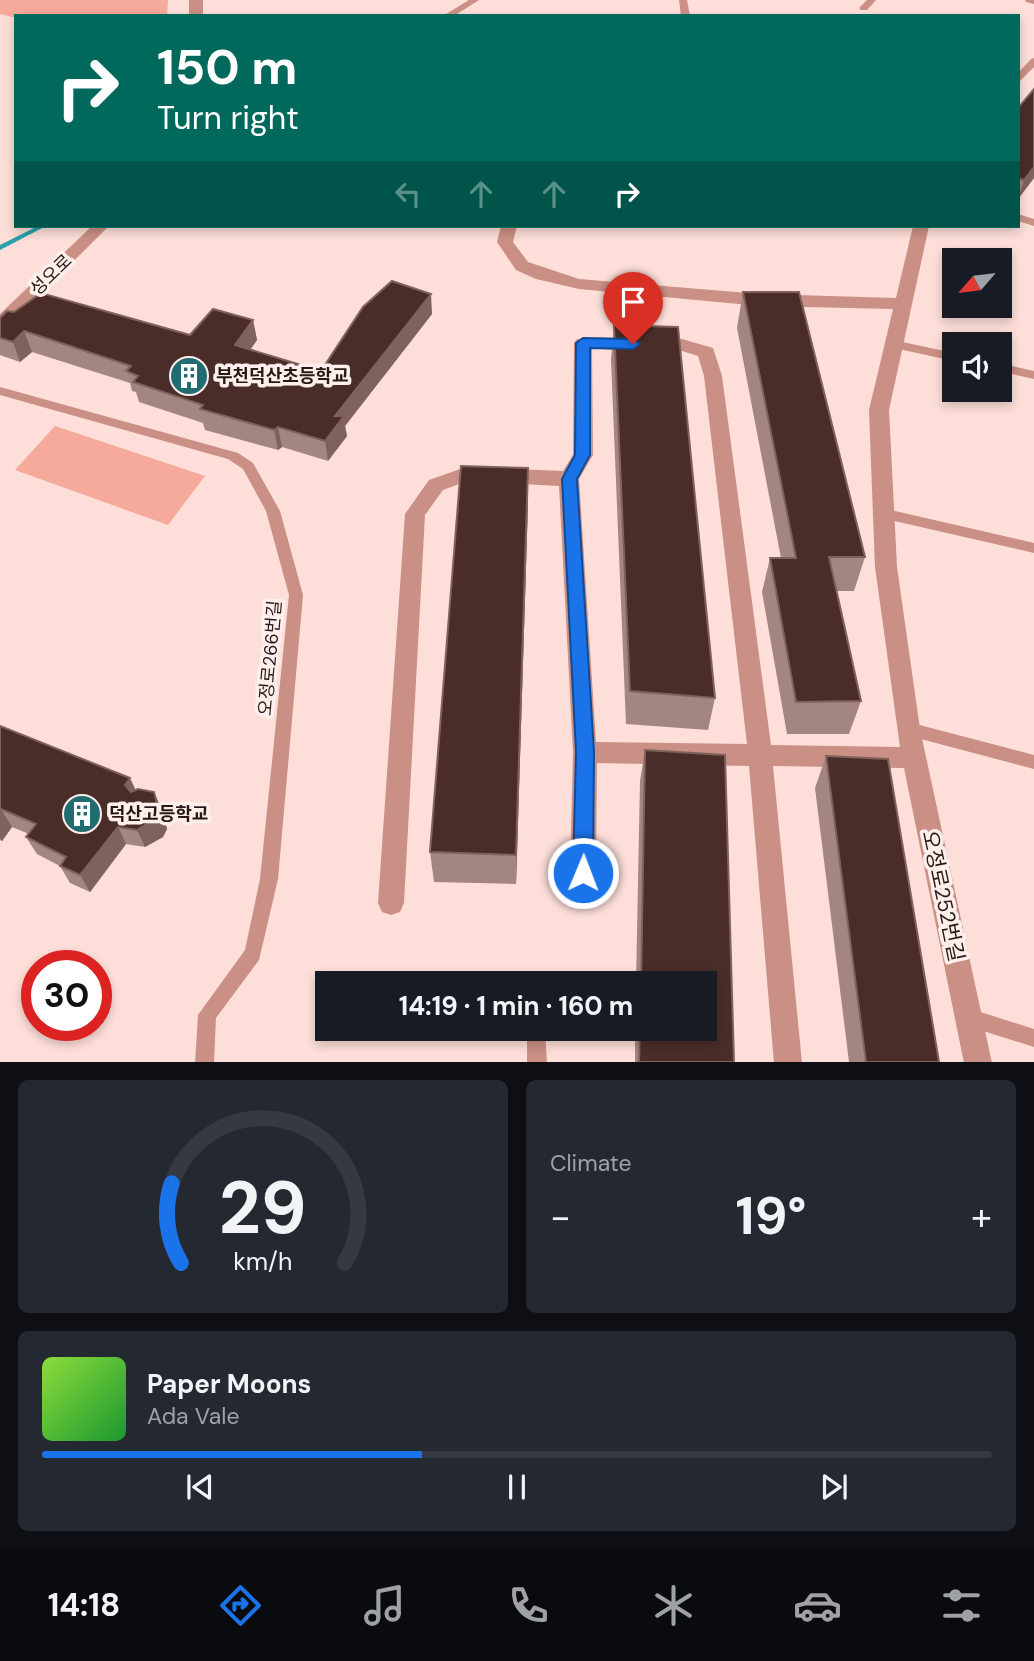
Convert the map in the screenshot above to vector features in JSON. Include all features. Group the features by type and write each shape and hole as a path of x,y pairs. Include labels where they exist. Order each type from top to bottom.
{"street":[{"name":"성오로","path":"0,324 100,228"},
{"path":"508,228 505,242 522,266 542,275 579,284 760,300 902,304"},
{"name":"오정로252번길","path":"921,228 879,410 882,513 886,567 908,729 978,1062"},
{"path":"583,873 585,752 569,479 583,455 583,343 682,345 706,352 713,376 760,755 788,1062"},
{"path":"391,903 415,514 436,485 466,474 569,479"},
{"path":"585,752 914,758"}],"lane":[{"path":"450,14 475,0"},
{"path":"864,8 872,0"},
{"path":"1026,75 1034,61"},
{"path":"893,344 942,354"},
{"path":"1012,370 1034,374"},
{"name":"오정로266번길","path":"0,391 233,456 248,466 273,511 296,595 269,880 253,954 207,1015 204,1062"},
{"path":"882,513 1034,548"},
{"path":"908,729 1034,762"},
{"path":"968,1017 1034,1038"},
{"path":"536,1041 537,1062"}],"shaded area":[{"path":"0,0 168,0 167,14 14,14 14,18 0,14"},
{"path":"55,426 205,476 168,525 15,470"}],"building":[{"path":"1034,89 1034,167 1024,180 1020,179 1020,106"},
{"name":"부천덕산초등학교","path":"392,281 431,294 335,416 344,416 325,441 200,409 203,405 133,382 138,376 126,371 131,366 24,331 13,342 0,338 0,318 7,311 14,312 41,293 190,335 213,309 253,320 235,345 321,371 363,307"},
{"path":"743,292 799,292 865,557 829,557 861,701 796,702 770,558 796,558"},
{"path":"614,325 678,327 715,698 630,691"},
{"path":"461,466 528,468 516,855 430,852"},
{"name":"덕산고등학교","path":"0,726 130,778 125,785 131,792 138,789 154,792 159,811 155,819 137,830 118,827 80,875 60,866 66,857 26,837 36,824 1,809 0,811"},
{"path":"645,750 725,755 734,1062 639,1062 640,1041 717,1041 717,971 641,971"},
{"path":"826,756 888,759 939,1062 866,1062"}],"waterway":[{"path":"0,248 39,228"}],"place":[{"name":"부천덕산초등학교","path":"189,376"},
{"name":"덕산고등학교","path":"82,814"}],"route":[{"path":"583,873 585,752 569,479 583,455 583,343 633,344"}]}
